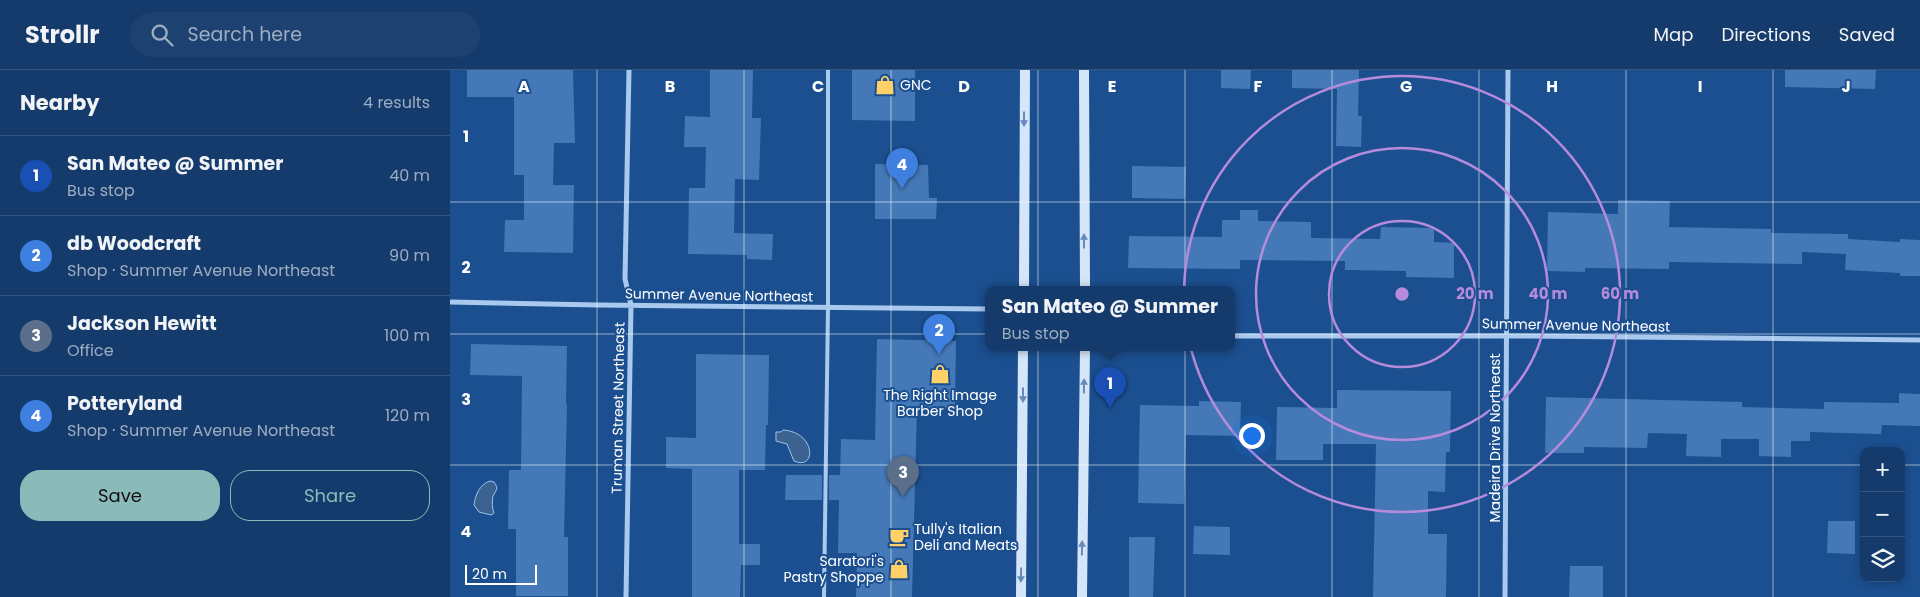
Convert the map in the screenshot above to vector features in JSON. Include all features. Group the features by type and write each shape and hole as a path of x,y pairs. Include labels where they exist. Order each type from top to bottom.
{"main road":[{"path":"1024,286 1025,70"},
{"path":"1084,70 1084,286"},
{"path":"1020,597 1023,351"},
{"path":"1082,597 1085,351"}],"street":[{"name":"Truman Street Northeast","path":"626,597 631,305 625,279 629,70"},
{"name":"Madeira Drive Northeast","path":"1505,597 1508,70"},
{"name":"Summer Avenue Northeast","path":"450,302 985,308"},
{"name":"Summer Avenue Northeast","path":"1235,336 1506,336 1920,340"}],"lane":[{"path":"824,597 828,307 828,70"}],"water":[{"path":"783,430 794,432 807,443 810,450 807,461 801,463 794,461 787,444 776,441 776,432"},
{"path":"490,481 496,484 497,488 492,500 494,513 491,515 479,512 474,505 479,490 486,482"}],"building":[{"path":"467,70 573,70 575,143 554,143 553,185 574,185 573,253 504,252 505,220 524,220 524,175 514,175 514,97 467,97"},
{"path":"710,70 753,70 752,118 761,118 759,180 735,179 734,233 773,234 772,260 747,259 747,255 688,254 689,188 705,188 706,147 684,147 685,116 710,117"},
{"path":"852,70 915,70 915,121 852,120"},
{"path":"1221,70 1251,70 1250,89 1221,88"},
{"path":"1292,70 1359,70 1358,116 1362,116 1361,147 1336,146 1337,89 1292,88"},
{"path":"1785,70 1876,70 1875,89 1785,87"},
{"path":"875,164 928,165 929,198 937,198 936,219 875,219"},
{"path":"1132,166 1186,167 1185,199 1132,198"},
{"path":"1618,200 1670,201 1669,227 1771,229 1771,233 1848,234 1848,239 1900,242 1900,239 1920,240 1920,276 1900,276 1900,273 1845,270 1846,254 1802,252 1802,264 1669,262 1669,269 1585,268 1585,272 1547,271 1548,212 1618,214"},
{"path":"1240,210 1258,210 1258,221 1311,222 1311,238 1380,239 1381,227 1434,228 1434,242 1454,243 1454,278 1406,277 1406,271 1345,270 1345,261 1240,260 1240,269 1128,268 1129,236 1222,237 1222,220 1240,220"},
{"path":"877,339 956,341 955,409 917,408 912,597 856,597 857,553 838,553 839,500 829,500 829,475 840,475 841,439 875,440"},
{"path":"471,344 567,346 564,537 568,537 568,596 516,596 516,529 508,529 509,470 521,470 522,376 470,375"},
{"path":"696,354 769,355 765,470 739,470 739,544 760,544 760,565 741,565 740,597 692,597 692,469 666,468 666,437 696,438"},
{"path":"1337,390 1451,391 1450,452 1446,452 1445,492 1428,491 1428,534 1447,534 1446,597 1373,597 1376,444 1323,444 1323,460 1276,460 1277,407 1337,408"},
{"path":"1899,393 1920,394 1920,426 1882,425 1881,434 1810,432 1810,441 1791,441 1791,457 1759,456 1759,439 1721,439 1721,457 1686,456 1687,434 1648,433 1647,448 1584,447 1584,453 1545,453 1546,397 1742,402 1742,407 1824,409 1824,402 1899,403"},
{"path":"1199,401 1241,402 1240,436 1186,435 1184,504 1138,503 1140,405 1199,406"},
{"path":"786,475 822,475 822,500 785,500"},
{"path":"1828,521 1855,521 1855,554 1827,553"},
{"path":"1194,526 1230,527 1230,555 1193,554"},
{"path":"1129,537 1155,537 1153,597 1129,597"},
{"path":"1570,566 1603,566 1603,597 1569,597"}],"place":[{"name":"GNC","path":"885,85"},
{"name":"Potteryland","path":"902,189"},
{"name":"db Woodcraft","path":"939,355"},
{"name":"The Right Image Barber Shop","path":"940,374"},
{"name":"San Mateo @ Summer","path":"1110,408"},
{"name":"Jackson Hewitt","path":"903,497"},
{"name":"Tully's Italian Deli and Meats","path":"899,537"},
{"name":"Saratori's Pastry Shoppe","path":"899,569"}]}
